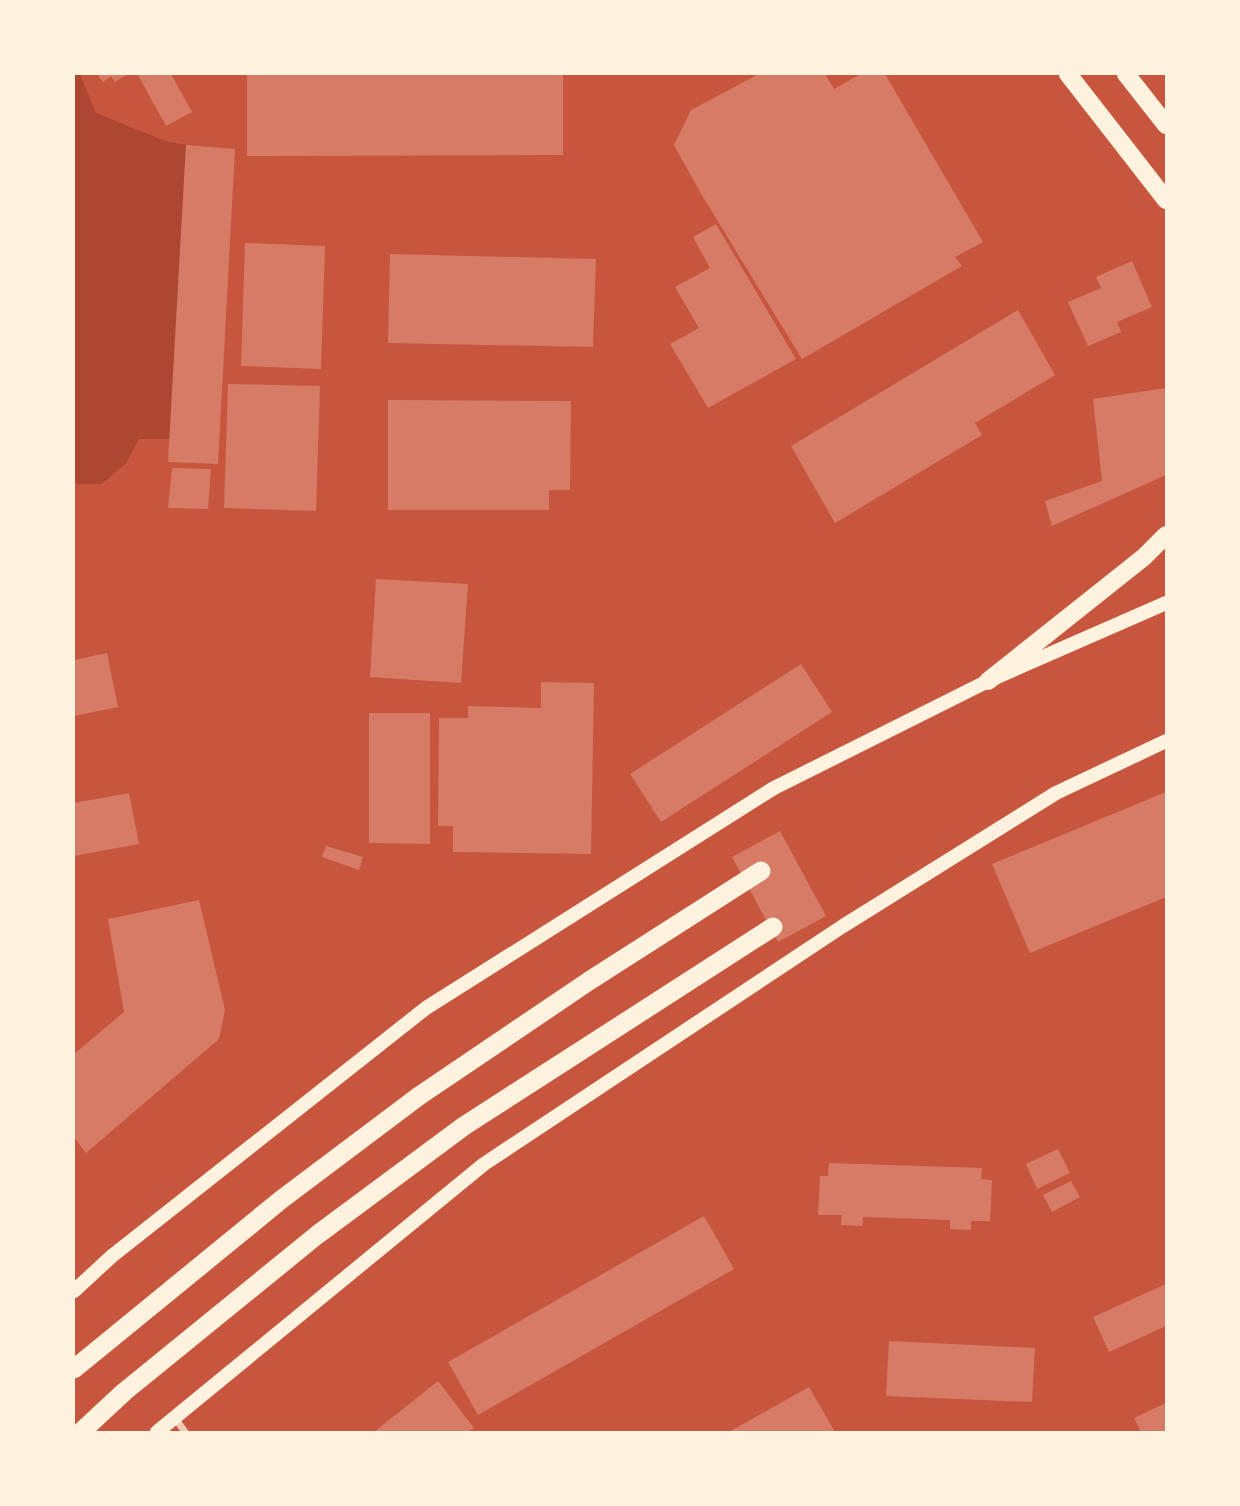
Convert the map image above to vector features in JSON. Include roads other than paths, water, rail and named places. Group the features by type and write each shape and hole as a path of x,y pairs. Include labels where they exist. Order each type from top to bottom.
{"highway":[{"path":"74,1369 282,1199 419,1096 589,981 761,871"},
{"path":"81,1433 124,1392 317,1236 464,1126 773,927"}],"main road":[{"path":"1068,74 1167,200"},
{"path":"1126,74 1167,125"},
{"path":"988,681 1144,557 1167,535"},
{"path":"74,1291 112,1256 426,1008 775,788 988,681 1167,603"},
{"path":"157,1433 484,1164 844,926 1056,793 1167,741"}],"street":[{"path":"175,1418 185,1433"}]}
